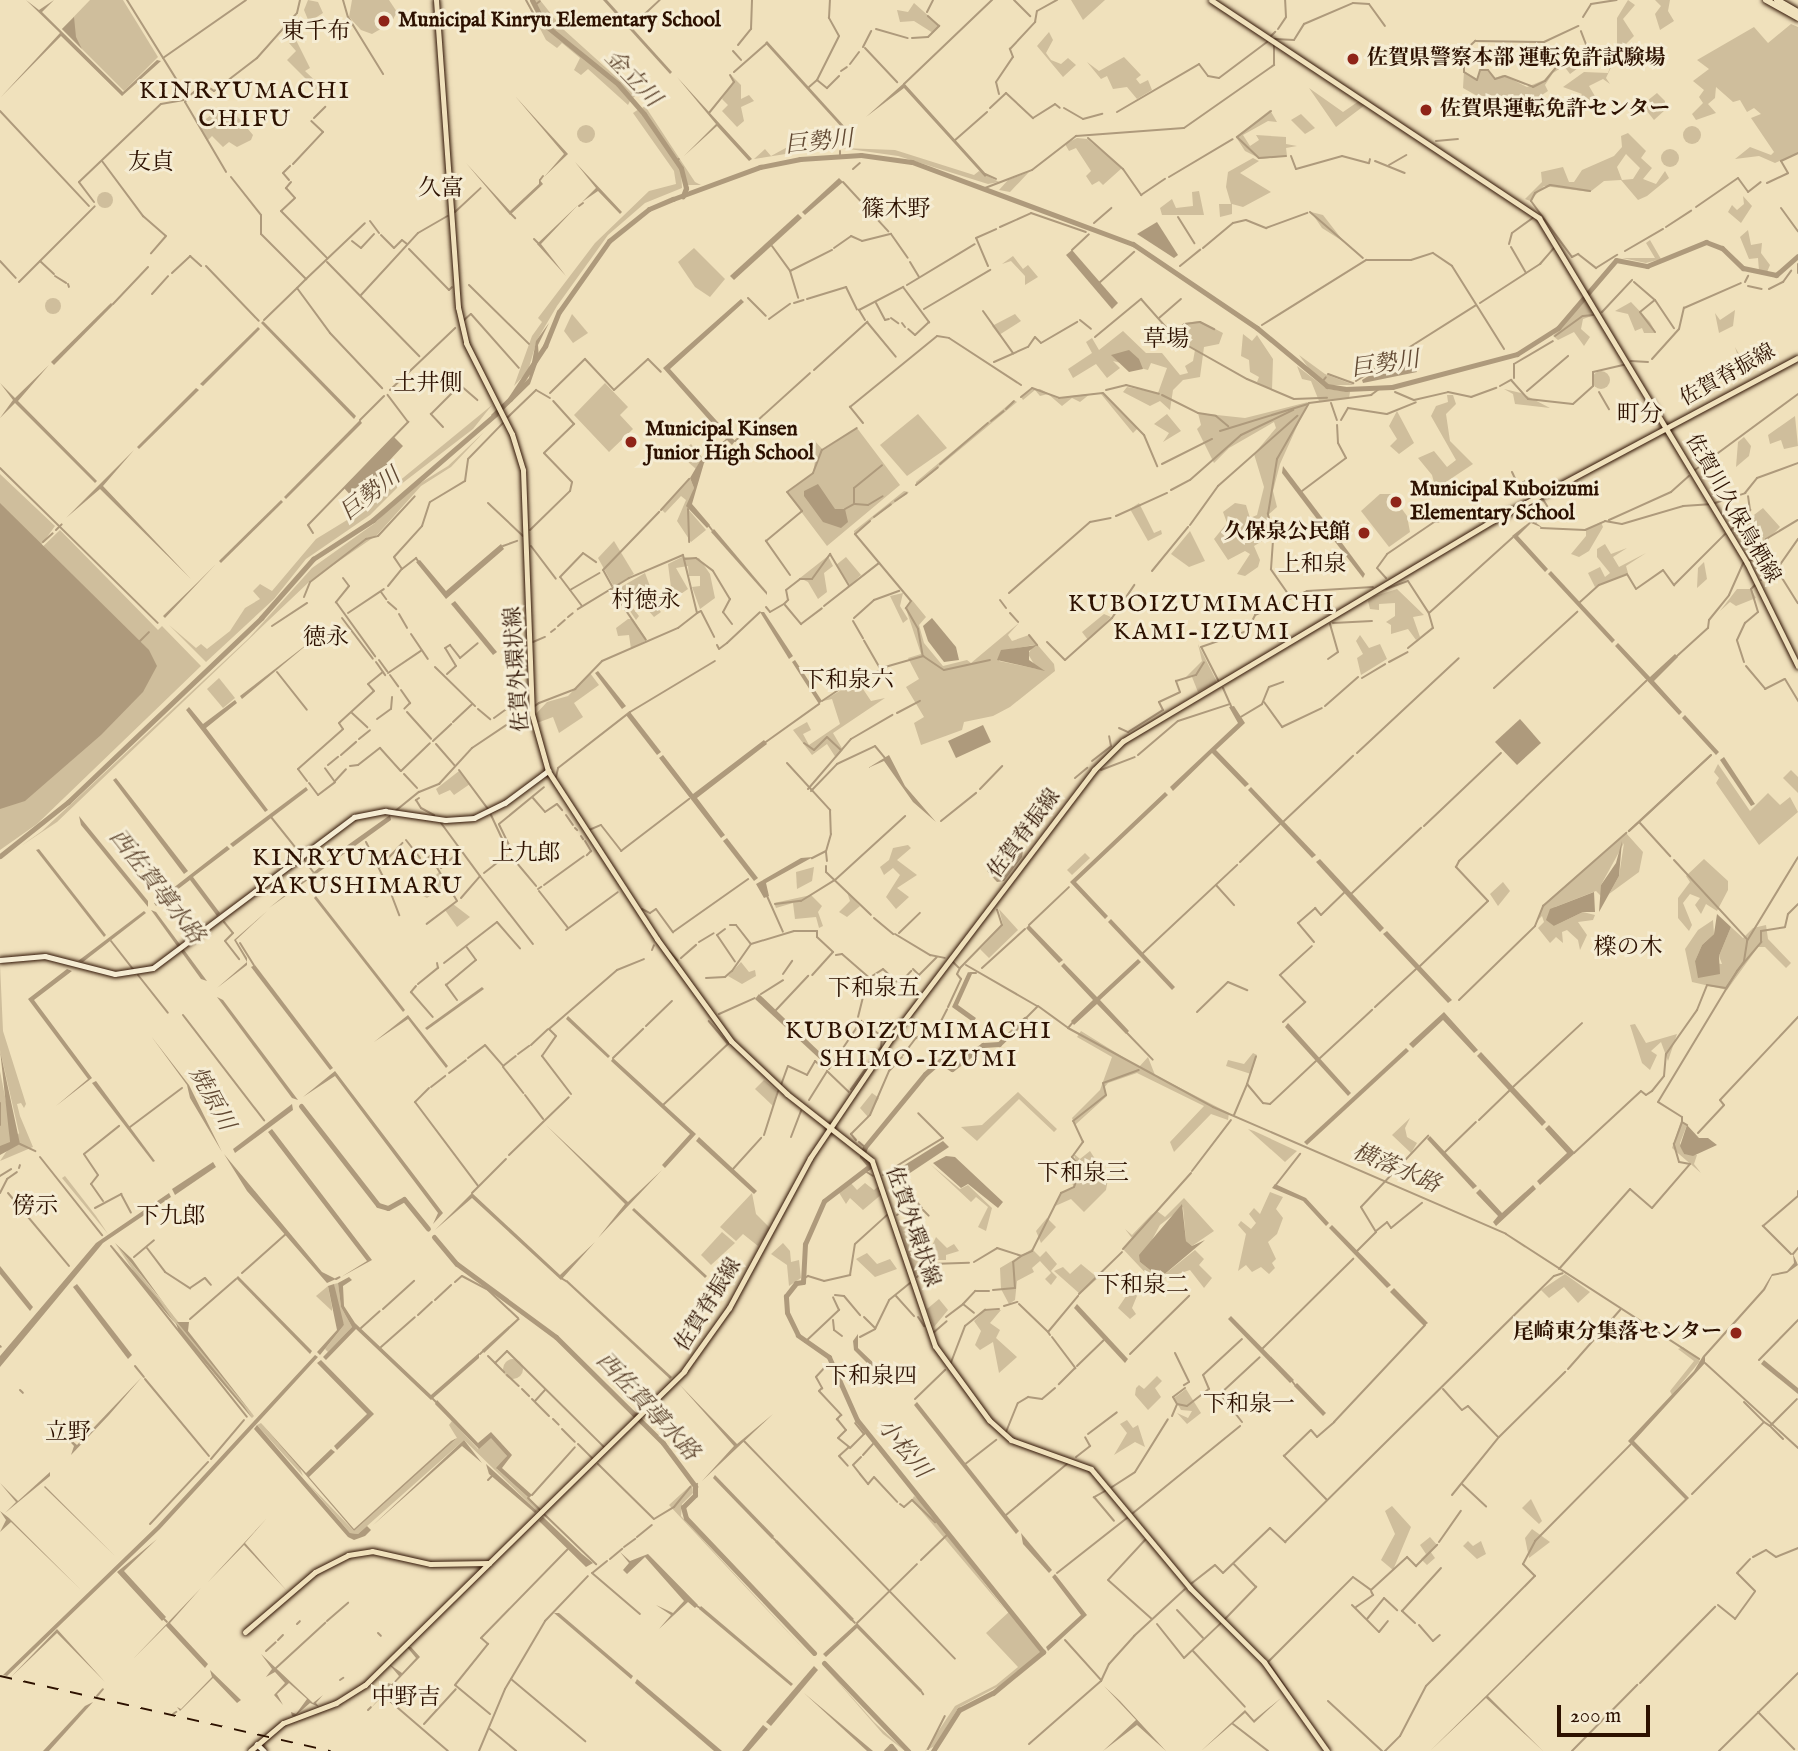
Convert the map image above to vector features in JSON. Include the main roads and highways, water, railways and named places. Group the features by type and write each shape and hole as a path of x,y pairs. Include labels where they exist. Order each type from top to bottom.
{"highway":[{"path":"1766,0 1798,18"},
{"path":"1777,0 1798,12"}],"main road":[{"name":"佐賀外環状線","path":"436,0 458,307 467,343 516,443 526,493 532,714 548,771 713,1020 766,1076 863,1152 882,1180 935,1346 958,1382 1011,1440 1091,1469 1190,1588 1264,1662 1327,1751"},
{"name":"佐賀川久保鳥栖線","path":"1211,0 1528,207 1547,229 1748,564 1798,666"},
{"name":"佐賀脊振線","path":"250,1751 284,1723 336,1703 365,1685 684,1371 717,1328 830,1128 1029,854 1094,769 1123,741 1494,520 1798,358"},
{"path":"0,960 45,956 101,972 127,974 153,968 185,948 339,825 369,813 394,811 445,820 474,818 505,803 548,771"},
{"path":"245,1632 315,1572 348,1555 372,1551 430,1564 489,1563"},
{"path":"257,1744 264,1751"}],"water":[{"path":"26,0 39,10 54,0 42,12 123,92 157,60 161,61 122,96 61,36 0,98 60,33"},
{"path":"603,0 607,0 672,72 670,74"},
{"path":"74,17 76,37 82,49 62,29"},
{"path":"767,41 846,128 844,130 765,43"},
{"path":"677,77 752,159 749,161 717,126 684,156 716,124"},
{"path":"904,83 987,175 985,177 904,88 866,117"},
{"path":"515,96 568,154 544,177 564,154"},
{"path":"575,162 622,212 620,214 598,191 582,202 596,188"},
{"path":"466,163 510,211 539,184 539,179 543,184 510,215"},
{"path":"839,178 843,182 805,215 802,212"},
{"path":"578,205 541,244 566,276 537,244"},
{"path":"798,214 802,218 734,280 730,276"},
{"path":"1157,222 1178,255 1174,258 1137,234"},
{"path":"1072,250 1118,303 1112,309 1066,255"},
{"path":"741,299 744,302 670,369 735,441 732,445 727,440 704,463 692,504 710,525 707,528 686,506 694,488 690,478 700,461 726,439 663,368"},
{"path":"111,303 113,305 54,365 51,362"},
{"path":"263,321 356,416 354,419 261,323"},
{"path":"549,323 538,345 539,358 530,384 494,419 491,415 529,378 536,341"},
{"path":"258,327 260,329 203,386 200,384"},
{"path":"1129,350 1139,359 1143,369 1129,372 1111,355"},
{"path":"1405,353 1417,372 1363,383 1362,380"},
{"path":"49,365 18,401 97,481 95,483 15,403 0,418 13,400 0,383 15,398"},
{"path":"196,388 199,390 139,449 137,447"},
{"path":"360,420 362,423 286,499 284,497"},
{"path":"394,437 403,446 388,462 398,473 361,507 344,488"},
{"path":"134,450 103,486 191,579 100,489 66,518"},
{"path":"1283,466 1330,528 1326,531 1282,473"},
{"path":"818,484 835,509 845,509 848,522 841,528 823,522 804,496 804,491"},
{"path":"281,500 283,502 221,563 219,561"},
{"path":"0,503 149,650 157,666 143,692 101,735 25,801 0,809"},
{"path":"1532,520 1543,528 1531,523 1518,536 1548,569 1545,572 1512,536"},
{"path":"714,529 767,592 767,595 711,532"},
{"path":"1333,531 1365,574 1363,578 1329,534"},
{"path":"501,544 504,549 446,599 416,562 420,560 446,591"},
{"path":"216,564 165,618 163,616"},
{"path":"1551,571 1615,640 1612,643 1548,574"},
{"path":"455,601 497,652 493,655 451,604"},
{"path":"760,612 764,612 793,656 789,659"},
{"path":"932,618 956,647 959,660 944,662 928,641 923,626"},
{"path":"315,638 242,699 240,696"},
{"path":"1618,643 1650,677 1675,654 1678,657 1654,681 1682,712 1679,715 1615,646"},
{"path":"1037,645 1029,651 1029,660 1045,671 997,660 1001,650"},
{"path":"795,660 822,701 819,704 792,662"},
{"path":"598,671 626,706 622,709 595,673"},
{"path":"235,700 237,703 206,728 268,810 265,812 186,710 189,707 203,724"},
{"path":"1234,706 1245,723 1216,750 1249,784 1245,787 1212,753 1173,791 1170,787 1238,723 1229,707"},
{"path":"630,712 661,752 657,755 626,715"},
{"path":"1685,715 1719,752 1716,755 1682,718"},
{"path":"1520,719 1541,743 1517,765 1495,742"},
{"path":"983,725 991,742 956,758 948,741"},
{"path":"764,740 767,744 697,798 725,835 721,838 659,758 663,755 693,794"},
{"path":"889,755 905,786 936,822 913,802 884,761 868,768"},
{"path":"1724,757 1755,804 1751,806 1720,760"},
{"path":"116,778 188,871 184,874 113,780"},
{"path":"306,787 308,790 233,847 230,844"},
{"path":"1251,787 1316,855 1312,858 1248,790"},
{"path":"1165,792 1168,795 1076,882 1108,916 1105,919 1070,882"},
{"path":"390,815 391,820 269,908 345,847"},
{"path":"79,816 148,901 148,907 81,825"},
{"path":"727,838 758,878 754,881 723,841"},
{"path":"1622,841 1619,876 1599,912 1601,885 1616,863"},
{"path":"1016,843 1023,851 1022,857 1004,881 997,882 987,871"},
{"path":"227,846 230,849 193,877 220,913 217,916 190,880 156,906 154,903"},
{"path":"39,849 106,935 104,937 36,850"},
{"path":"813,857 766,883 769,896 764,898 756,884 801,858"},
{"path":"1320,859 1384,928 1380,932 1316,862"},
{"path":"1594,892 1595,912 1583,912 1554,926 1546,920 1550,909"},
{"path":"316,896 405,1010 403,1012 314,898"},
{"path":"151,910 156,912 207,981 201,979"},
{"path":"144,911 146,913 83,962 78,961"},
{"path":"267,911 236,940 247,962 234,940"},
{"path":"1717,914 1731,927 1719,956 1720,974 1698,978 1695,961 1702,945 1714,934"},
{"path":"1111,919 1175,987 1172,990 1108,922"},
{"path":"1029,925 1063,960 1059,963 1026,928"},
{"path":"1387,931 1452,1000 1448,1003 1383,934"},
{"path":"1138,959 1141,962 1100,1000 1129,1031 1126,1034 1097,1004 1074,1025 1071,1021 1093,1000 1061,966 1064,963 1097,997"},
{"path":"247,962 247,965 217,988"},
{"path":"255,965 333,1068 330,1070 251,967"},
{"path":"67,969 72,971 34,1000 92,1078 56,1106 88,1079 28,999"},
{"path":"968,972 972,974 958,1005 976,1018 973,1022 952,1007"},
{"path":"482,987 484,989 427,1030 425,1028"},
{"path":"759,994 827,1059 824,1063 755,999"},
{"path":"217,997 223,1000 298,1100 292,1098"},
{"path":"1444,1012 1478,1050 1474,1053 1443,1020 1413,1048 1409,1044"},
{"path":"408,1015 448,1066 446,1068 408,1019 374,1042"},
{"path":"568,1016 610,1056 608,1058 566,1019"},
{"path":"1288,1023 1351,1093 1348,1096 1285,1027"},
{"path":"151,1036 189,1085 222,1152 190,1098 187,1085"},
{"path":"1406,1048 1409,1051 1307,1145 1304,1142"},
{"path":"0,1050 20,1144 0,1155 0,1146 10,1142"},
{"path":"1481,1052 1546,1122 1542,1126 1477,1056"},
{"path":"613,1058 696,1134 665,1168 662,1165 690,1134 611,1061"},
{"path":"335,1071 443,1213 433,1224 438,1213 335,1076 303,1097"},
{"path":"96,1081 155,1161 153,1162 92,1083"},
{"path":"292,1104 293,1110 235,1153 233,1149"},
{"path":"546,1125 628,1202 662,1170 598,1238 625,1204"},
{"path":"1549,1125 1575,1153 1540,1185 1537,1181 1567,1153 1545,1129"},
{"path":"1687,1125 1699,1138 1708,1138 1717,1145 1693,1156 1684,1154 1680,1146"},
{"path":"272,1129 372,1260 341,1277 367,1261 268,1132"},
{"path":"1430,1136 1477,1186 1473,1189 1427,1139"},
{"path":"699,1137 757,1191 754,1194 696,1141"},
{"path":"943,1141 949,1147 907,1175 895,1171"},
{"path":"224,1154 322,1272 336,1279 327,1283 247,1191"},
{"path":"946,1156 955,1157 1003,1202 998,1208 968,1184 961,1188 933,1163"},
{"path":"213,1162 216,1167 175,1195 172,1189"},
{"path":"1275,1184 1306,1198 1329,1223 1326,1226 1303,1201 1272,1188"},
{"path":"1533,1185 1536,1189 1496,1226 1493,1222 1498,1216 1476,1193 1480,1189 1502,1213"},
{"path":"169,1193 171,1197 103,1243 0,1367 0,1356 96,1243"},
{"path":"472,1193 560,1275 595,1242 561,1280 472,1198 435,1230"},
{"path":"1182,1204 1186,1241 1192,1246 1205,1240 1160,1278 1140,1262 1139,1255"},
{"path":"634,1208 707,1276 705,1278 632,1210"},
{"path":"1332,1225 1391,1285 1387,1288 1329,1228"},
{"path":"115,1243 132,1259 176,1320 159,1297"},
{"path":"112,1246 158,1299 174,1322 137,1279"},
{"path":"1793,1254 1798,1265 1787,1273 1772,1276 1765,1290 1705,1357 1705,1363 1634,1441 1689,1498 1488,1696 1543,1751 1486,1698 1430,1751 1685,1499 1628,1441 1694,1371 1703,1356 1763,1289 1772,1274 1787,1271 1794,1263"},
{"path":"0,1266 33,1307 30,1311 0,1274"},
{"path":"238,1276 312,1351 310,1354 236,1278"},
{"path":"349,1277 352,1280 343,1286 344,1306 355,1323 431,1395 479,1353 479,1358 431,1400 356,1329 326,1360 323,1357 352,1327 341,1307 338,1283"},
{"path":"567,1280 672,1377 670,1379 566,1282"},
{"path":"77,1284 132,1355 128,1359 73,1287"},
{"path":"334,1284 344,1325 320,1355 317,1352 337,1330 328,1286"},
{"path":"1394,1288 1428,1323 1424,1326 1390,1292"},
{"path":"1077,1304 1128,1359 1125,1363 1074,1308"},
{"path":"1231,1316 1294,1380 1290,1383 1228,1319"},
{"path":"520,1319 484,1353 482,1350"},
{"path":"177,1322 189,1322 188,1331 254,1416"},
{"path":"176,1323 244,1406 252,1418 179,1332"},
{"path":"858,1334 858,1348 884,1373 881,1377 854,1350 853,1341"},
{"path":"315,1355 318,1357 160,1529 7,1676 3,1675 157,1526"},
{"path":"321,1360 374,1414 337,1450 334,1446 367,1414 317,1363"},
{"path":"1764,1360 1798,1388 1798,1394 1761,1364"},
{"path":"142,1377 71,1455 74,1446 53,1424 77,1445"},
{"path":"1297,1383 1326,1413 1323,1416 1294,1386"},
{"path":"679,1384 737,1444 773,1414 702,1481 734,1446"},
{"path":"437,1400 478,1443 491,1432 512,1455 502,1468 532,1495 529,1498 496,1468 507,1456 491,1438 479,1449 435,1404"},
{"path":"917,1402 1019,1531 1016,1534 914,1405"},
{"path":"261,1423 306,1473 331,1449 335,1452 309,1477 354,1529 457,1438 354,1531"},
{"path":"257,1425 350,1533 358,1534 367,1526 371,1530 365,1536 354,1540 348,1537 254,1429"},
{"path":"464,1440 482,1463 462,1446 372,1526"},
{"path":"486,1464 537,1511 535,1513 489,1474"},
{"path":"50,1472 50,1476 5,1513 16,1502 0,1483 18,1501"},
{"path":"715,1475 774,1536 772,1539 713,1478"},
{"path":"45,1486 115,1556 44,1487"},
{"path":"0,1511 80,1589 11,1522 0,1532 6,1520"},
{"path":"543,1517 593,1563 586,1567 539,1521"},
{"path":"267,1518 245,1543 287,1591 244,1545 207,1583"},
{"path":"1021,1533 1052,1570 1049,1573 1023,1544"},
{"path":"157,1539 124,1571 166,1617 162,1621 117,1572"},
{"path":"777,1540 854,1619 851,1621 775,1542"},
{"path":"620,1552 630,1561 648,1554 698,1605 695,1608 688,1602 659,1629 671,1615 656,1605 673,1613 684,1601 645,1557 627,1574 623,1570 629,1563"},
{"path":"1055,1574 1087,1615 1048,1651 1046,1647 1081,1615 1052,1577"},
{"path":"201,1588 170,1623 208,1664 205,1668 166,1626 133,1659"},
{"path":"701,1606 793,1684 791,1686 699,1609"},
{"path":"554,1613 559,1613 633,1676 631,1679"},
{"path":"857,1623 922,1690 920,1692 857,1628 826,1657 823,1654"},
{"path":"57,1629 105,1682 57,1633 11,1677"},
{"path":"407,1647 411,1647 420,1657 371,1708 388,1688 387,1683 392,1684 399,1676 389,1664 402,1673 416,1658"},
{"path":"261,1654 313,1703 323,1695 316,1703 319,1707 310,1703 295,1716 292,1716 291,1712 296,1714 307,1699 289,1683 277,1694 283,1705 274,1695 285,1683 275,1672 266,1677 272,1669"},
{"path":"814,1666 818,1670 771,1726 766,1722"},
{"path":"210,1670 241,1700 237,1703 213,1678 180,1711 177,1707 181,1709 212,1677"},
{"path":"637,1679 722,1751 714,1751 635,1683"},
{"path":"1104,1686 1166,1751 1137,1725 1103,1751 1136,1720"},
{"path":"804,1693 873,1751 867,1751"},
{"path":"1281,1698 1254,1723 1245,1713 1201,1751 1245,1710 1254,1720"},
{"path":"93,1702 49,1751 43,1751 85,1706"},
{"path":"763,1725 768,1729 749,1751 742,1751"}],"waterway":[{"path":"127,0 188,98 185,102 226,172"},
{"path":"163,58 246,0"},
{"path":"189,96 204,84 214,91 257,58 297,13 300,0"},
{"path":"343,0 348,17 383,74"},
{"path":"526,0 538,22"},
{"name":"金立川","path":"532,0 545,25 618,84 644,114 681,168 686,188 683,196"},
{"path":"634,24 660,0"},
{"path":"738,45 751,29 752,0"},
{"path":"817,80 839,36 829,18 830,0"},
{"path":"927,12 933,0"},
{"path":"904,84 992,0"},
{"path":"1014,0 1030,16"},
{"path":"999,94 996,82 1013,57 1010,49 1035,22 1037,11 1057,0"},
{"path":"1278,29 1286,17 1285,0"},
{"path":"1583,17 1591,4 1617,0"},
{"name":"金立川","path":"535,5 540,1"},
{"path":"1275,39 1294,40 1304,24 1353,3 1369,4 1385,26"},
{"path":"912,38 928,37 939,26 928,16"},
{"path":"1460,55 1475,41 1544,42 1578,26"},
{"path":"876,29 908,38"},
{"path":"863,47 871,31"},
{"path":"1464,65 1464,72 1477,80 1480,70 1488,70 1495,79 1505,76 1533,87 1545,81 1559,64 1585,57 1587,47 1581,31"},
{"path":"1271,36 1275,32"},
{"path":"1117,112 1199,64 1208,76 1219,78 1267,42"},
{"path":"734,72 767,43"},
{"path":"985,188 1032,170 1076,136 1184,128 1274,65 1274,44"},
{"path":"865,48 897,82"},
{"path":"733,51 741,60"},
{"path":"850,64 859,52"},
{"path":"1404,53 1408,59"},
{"path":"1415,58 1426,56"},
{"path":"1433,56 1450,57"},
{"path":"841,71 847,67"},
{"path":"709,113 734,82 730,75"},
{"path":"809,87 817,80 827,88 839,76"},
{"path":"990,108 1006,93 1033,118 1055,104 1060,108"},
{"path":"94,202 79,182 161,104 184,100"},
{"path":"314,118 325,107"},
{"path":"1064,108 1083,119 1102,114"},
{"path":"0,111 89,206"},
{"path":"1271,111 1237,137 1259,158 1286,156"},
{"path":"954,141 987,112"},
{"path":"293,164 323,132 311,121"},
{"path":"1088,138 1123,169 1141,195 1165,179"},
{"path":"1169,177 1233,139"},
{"path":"1436,141 1458,139"},
{"path":"1767,183 1788,173 1781,161 1798,153"},
{"name":"巨勢川","path":"510,399 545,346 559,312 609,241 649,209 760,167 800,159 861,155 912,162 1133,244 1257,328 1327,386 1346,389 1392,387 1517,354 1558,328 1616,260 1647,266 1706,242 1722,248 1743,268 1776,275 1798,256"},
{"path":"1389,165 1406,155"},
{"path":"1291,156 1296,169 1342,156 1369,163 1370,159"},
{"path":"102,161 143,216 166,236 151,253"},
{"path":"1375,161 1405,173"},
{"path":"853,169 860,163"},
{"path":"289,180 283,173 290,166"},
{"path":"985,174 996,179"},
{"path":"540,180 543,176"},
{"path":"231,177 261,215 261,234 306,279 297,288 330,333 382,388"},
{"path":"1696,207 1738,178 1748,192 1761,182"},
{"path":"291,182 286,188 295,198 281,211 327,258"},
{"path":"843,182 888,231"},
{"path":"1590,191 1550,185 1535,193 1531,201 1572,257 1578,254 1596,268 1617,255"},
{"path":"455,212 481,188"},
{"path":"579,206 583,203"},
{"path":"19,282 95,206"},
{"path":"1094,223 1111,208"},
{"path":"1781,208 1798,231"},
{"path":"1666,227 1691,211"},
{"path":"1310,212 1363,258"},
{"path":"1000,227 1031,213 1086,232"},
{"path":"1203,248 1233,223 1246,220 1266,228 1307,213"},
{"path":"511,214 515,218"},
{"path":"361,295 418,233 448,216"},
{"path":"1178,217 1194,243"},
{"path":"1509,244 1512,233 1533,218"},
{"path":"370,221 379,233"},
{"path":"306,279 365,223"},
{"path":"988,266 976,238 996,229"},
{"path":"1625,251 1663,229"},
{"path":"352,241 361,248 374,234"},
{"path":"834,248 851,236 862,241 891,234 908,258"},
{"path":"1072,250 1089,234"},
{"path":"381,235 394,248 402,240 407,244"},
{"path":"534,239 538,243"},
{"path":"907,285 975,244"},
{"path":"772,246 790,271 832,250"},
{"path":"1511,247 1526,273"},
{"path":"1480,303 1540,264 1554,248"},
{"path":"409,249 449,290 452,287"},
{"path":"1180,266 1200,250"},
{"path":"1099,283 1134,252"},
{"path":"1262,325 1366,260 1411,260 1433,253 1452,266 1504,349"},
{"path":"172,273 190,256 201,266"},
{"path":"0,261 16,278"},
{"path":"40,261 54,274"},
{"path":"327,262 419,356"},
{"path":"910,262 919,277"},
{"path":"1798,264 1798,273"},
{"path":"206,266 259,321"},
{"path":"113,304 148,267"},
{"path":"924,309 990,270"},
{"path":"790,271 798,298"},
{"path":"1769,289 1783,282 1791,271"},
{"path":"55,276 66,283"},
{"path":"152,294 168,276"},
{"path":"1745,282 1748,276"},
{"path":"1602,312 1632,280"},
{"path":"1634,282 1655,300 1674,328"},
{"path":"1652,359 1679,329 1684,308 1741,283"},
{"path":"469,285 529,344"},
{"path":"1748,286 1762,289"},
{"path":"807,299 846,287 857,310"},
{"path":"865,320 859,310 903,287 929,322 915,335 908,329"},
{"path":"264,320 297,288"},
{"path":"748,298 766,316"},
{"path":"1095,337 1141,299 1172,334 1185,324 1200,322 1214,329"},
{"path":"1159,318 1181,299"},
{"path":"794,303 804,300"},
{"path":"1655,300 1640,312 1655,332"},
{"path":"876,303 885,320 889,319"},
{"path":"769,319 790,304"},
{"path":"1356,381 1476,305"},
{"path":"983,311 1013,353"},
{"path":"464,320 471,314 519,368"},
{"path":"1555,336 1583,316 1593,315"},
{"path":"891,318 898,323"},
{"path":"1080,320 1091,329"},
{"path":"814,370 867,322 896,357"},
{"path":"994,362 1028,347 1035,337 1041,343 1077,322"},
{"path":"902,323 905,327"},
{"path":"390,390 455,328"},
{"path":"1178,329 1183,343 1247,379 1294,399 1327,398"},
{"path":"863,423 850,407 937,336 949,338 1021,385"},
{"path":"1514,378 1514,364 1553,341"},
{"path":"1527,391 1568,356"},
{"path":"550,393 585,359 614,390 648,359 661,372"},
{"path":"1631,361 1648,362"},
{"path":"1500,386 1511,380 1528,399 1573,404 1593,386 1593,372 1624,365"},
{"path":"735,441 810,373"},
{"path":"1328,374 1353,383"},
{"name":"巨勢川","path":"1322,382 1326,377"},
{"path":"443,427 431,414 460,385 477,400"},
{"path":"1106,390 1126,385 1159,394"},
{"path":"1021,397 1032,388 1059,398 1103,393 1144,435 1157,466"},
{"path":"1395,392 1414,400 1448,392 1471,397 1496,388"},
{"path":"1291,598 1271,569 1273,538 1268,514 1277,459 1309,403 1371,395 1379,389"},
{"path":"508,417 536,390 550,398"},
{"path":"1599,392 1609,409"},
{"path":"1695,470 1798,394"},
{"path":"313,533 308,525 408,422 388,395"},
{"path":"1162,395 1198,413 1216,416 1228,426"},
{"path":"360,420 384,396"},
{"path":"530,530 570,491 572,482 544,453 574,424 553,401"},
{"path":"1006,409 1014,401"},
{"path":"1341,420 1348,408 1387,414 1416,402"},
{"path":"1331,403 1337,420"},
{"path":"1220,431 1308,404"},
{"path":"1171,490 1190,480 1241,435 1293,410"},
{"path":"991,421 1004,411"},
{"name":"巨勢川","path":"0,856 68,802 261,618 313,559 373,520 496,414"},
{"path":"1190,525 1218,486 1297,416"},
{"path":"388,586 402,569 394,557 422,526 430,502 465,481 468,459 503,423"},
{"path":"940,464 988,423"},
{"path":"1302,491 1346,458 1338,443 1337,425"},
{"path":"790,575 766,541 802,511 787,492 813,473 822,450 857,428"},
{"path":"1162,464 1212,439"},
{"path":"1715,503 1745,493 1757,478 1798,463"},
{"path":"845,509 854,504 854,488 882,465"},
{"path":"916,485 938,467"},
{"path":"0,468 158,623"},
{"path":"1512,472 1518,485 1530,479 1539,492"},
{"path":"1609,520 1671,492 1689,476"},
{"path":"661,510 689,479"},
{"path":"895,501 907,493"},
{"path":"1116,516 1167,493"},
{"path":"304,597 310,582 366,539 378,536 415,496"},
{"path":"855,504 868,505 883,496"},
{"path":"1731,530 1750,510 1748,496"},
{"path":"1536,522 1549,509 1542,498"},
{"path":"488,503 523,536"},
{"path":"874,517 891,504"},
{"path":"1541,528 1585,530 1605,521 1622,524 1683,506 1709,504"},
{"path":"1386,578 1377,568 1387,554 1434,522 1464,518 1479,507 1490,518"},
{"path":"688,509 689,542"},
{"path":"612,586 603,570 659,512"},
{"path":"1009,593 1090,522 1111,518"},
{"path":"1749,561 1764,554 1766,539 1798,520"},
{"path":"870,521 855,534 911,601 906,608 918,629 923,656"},
{"path":"56,530 62,524"},
{"path":"709,526 712,530"},
{"path":"1152,571 1188,527"},
{"path":"43,542 53,533"},
{"path":"1580,602 1599,585 1627,574 1636,589 1663,570 1674,585 1725,534"},
{"path":"1386,589 1408,581 1429,613 1513,537"},
{"path":"1761,580 1777,569 1798,539"},
{"path":"503,546 517,541"},
{"path":"531,546 556,579"},
{"path":"582,606 560,577 583,553 596,562"},
{"path":"766,607 770,612 784,604 788,600 786,590 800,579 812,579 830,554 849,586"},
{"name":"焼原川","path":"394,812 419,792 439,784 472,748 539,703 575,689 602,661 678,628 697,613 683,555 629,578 578,609"},
{"path":"402,569 416,558 418,561"},
{"path":"684,559 696,558 713,571 730,599 723,612 732,624"},
{"path":"824,606 879,563"},
{"path":"1677,656 1708,628 1709,620 1729,595 1743,563"},
{"path":"1777,570 1798,603"},
{"path":"570,590 599,573"},
{"path":"343,578 349,586 336,602 375,656"},
{"path":"1047,642 1065,660 1112,618 1134,585"},
{"path":"1744,662 1737,640 1745,623 1758,612 1751,589 1755,585"},
{"path":"1218,680 1201,647 1247,631 1255,615 1307,591 1373,587"},
{"path":"348,613 384,589"},
{"path":"612,590 646,640"},
{"path":"854,618 874,600 899,591"},
{"path":"381,592 386,599"},
{"path":"1000,600 1006,608"},
{"path":"388,602 396,609"},
{"path":"272,626 307,603"},
{"path":"785,605 801,624 822,608"},
{"path":"697,613 701,611 714,637"},
{"path":"717,645 719,649 727,643 760,612"},
{"path":"1494,688 1577,612"},
{"path":"568,617 573,613"},
{"path":"1010,613 1018,622"},
{"path":"399,614 407,628"},
{"path":"1408,648 1433,628 1429,614"},
{"path":"342,618 373,659"},
{"path":"558,626 565,620"},
{"path":"853,621 863,638"},
{"path":"1333,623 1372,621"},
{"path":"1328,659 1338,652 1330,624"},
{"path":"551,632 555,629"},
{"path":"139,642 149,632"},
{"path":"411,634 428,659"},
{"path":"1029,635 1037,645"},
{"path":"533,642 545,637"},
{"path":"822,701 850,682 881,670 864,641"},
{"path":"447,674 456,666 445,648 450,645 460,658 478,643"},
{"path":"504,651 526,645"},
{"path":"388,673 421,651"},
{"path":"1389,662 1408,652"},
{"path":"885,667 923,656 944,670 990,660"},
{"path":"1357,753 1459,658"},
{"path":"379,660 387,671"},
{"path":"556,777 558,768 630,712 715,661"},
{"path":"376,662 385,675"},
{"path":"1119,728 1128,732 1163,710 1159,702 1180,692 1176,681 1196,675 1204,662"},
{"path":"1362,678 1385,664"},
{"path":"1746,666 1765,689 1785,679 1798,701"},
{"path":"435,667 475,706"},
{"path":"277,672 307,710"},
{"path":"307,781 298,769 343,729 339,723 374,691 368,684 383,672"},
{"path":"390,675 398,686"},
{"path":"1325,706 1358,677"},
{"path":"1420,966 1488,901 1456,867 1459,861 1646,681"},
{"path":"1239,718 1262,704 1269,687 1283,682"},
{"path":"1223,688 1232,708"},
{"path":"401,690 410,703 404,709"},
{"path":"494,718 527,694 527,702"},
{"path":"377,719 391,709 392,697"},
{"path":"897,713 920,701"},
{"path":"1264,702 1282,727 1322,708"},
{"path":"453,722 472,704"},
{"path":"763,744 819,704"},
{"path":"1138,755 1178,721 1230,704"},
{"path":"478,709 490,719"},
{"path":"407,712 431,739"},
{"path":"352,713 367,727"},
{"path":"808,789 851,739 892,715"},
{"path":"433,741 451,724"},
{"path":"359,739 370,730"},
{"path":"1092,761 1111,746 1109,736"},
{"path":"804,743 814,750 827,737 841,750"},
{"path":"341,755 356,742"},
{"path":"350,766 358,765 380,748 401,771 430,743"},
{"path":"436,744 455,766"},
{"path":"811,791 837,764 875,746 886,759"},
{"path":"1424,826 1501,753"},
{"path":"1711,755 1639,822 1629,831 1711,755"},
{"path":"1284,821 1353,756"},
{"path":"328,765 338,757"},
{"path":"1101,770 1135,757"},
{"path":"787,763 830,810 831,834 826,851 812,858"},
{"path":"980,789 1002,766"},
{"path":"309,783 318,795 335,782 325,768"},
{"path":"1075,778 1087,768"},
{"path":"335,781 346,769"},
{"path":"459,770 488,809"},
{"path":"404,774 417,788"},
{"path":"510,847 499,824 544,787"},
{"path":"941,821 976,793"},
{"path":"419,798 416,800 421,808 434,815"},
{"path":"533,798 545,812 557,804 562,810"},
{"path":"589,830 601,825 621,851 689,799"},
{"path":"491,815 508,851"},
{"path":"566,815 573,825"},
{"path":"775,904 801,901 835,880 905,816"},
{"path":"271,817 299,852"},
{"path":"441,823 480,876"},
{"path":"1640,823 1670,856"},
{"path":"1240,862 1280,824"},
{"path":"1352,893 1421,828"},
{"path":"1459,1000 1535,926 1543,906 1626,833"},
{"path":"406,840 420,858"},
{"path":"585,841 591,851 587,855"},
{"path":"366,842 388,887"},
{"path":"380,867 402,843"},
{"path":"441,868 460,851"},
{"path":"826,852 827,861"},
{"path":"422,862 430,856 457,901 427,924"},
{"path":"484,873 506,856"},
{"path":"511,856 536,886"},
{"path":"544,885 584,856"},
{"path":"1574,1153 1641,1091 1646,1095 1652,1091 1664,1076 1666,1054 1697,1010 1707,985 1726,988 1744,961 1747,941 1798,857"},
{"path":"303,858 313,872"},
{"path":"1674,860 1747,939"},
{"path":"1143,953 1237,865"},
{"path":"826,866 826,872 871,915"},
{"path":"461,898 480,876 533,944"},
{"path":"642,909 650,913 656,909 673,932 748,879"},
{"path":"1216,885 1234,905"},
{"path":"1029,925 1069,887"},
{"path":"390,891 399,915"},
{"path":"539,891 568,928"},
{"path":"566,930 618,892"},
{"path":"1314,942 1298,923 1315,908 1321,915 1344,893"},
{"path":"767,896 783,932"},
{"path":"1682,1122 1682,1117 1658,1102 1737,971 1761,942 1761,931 1785,927 1788,914 1798,904"},
{"path":"948,1007 961,979 957,974 960,968 1002,925 997,910"},
{"path":"899,933 920,913"},
{"path":"874,918 893,934"},
{"path":"224,922 233,933 225,941 239,959"},
{"path":"444,963 497,922 520,948"},
{"path":"730,925 736,925 750,943"},
{"path":"725,929 717,935 735,962"},
{"path":"982,968 1025,929"},
{"path":"706,978 725,977 751,944 794,931 817,931 817,937 833,952 812,975"},
{"path":"699,942 714,933"},
{"path":"895,934 930,955 945,958"},
{"path":"111,941 133,969"},
{"path":"240,943 254,965"},
{"path":"652,950 654,945"},
{"path":"681,958 696,945"},
{"path":"457,1000 446,985 476,960 466,946"},
{"path":"1283,1022 1305,1002 1280,975 1312,946"},
{"path":"669,951 678,961"},
{"path":"836,955 842,954 868,977 858,1017"},
{"path":"913,969 919,975 937,957"},
{"path":"571,1094 542,1056 556,1036 549,1029 617,970 644,959"},
{"path":"783,974 792,961"},
{"path":"953,962 959,968"},
{"path":"418,984 438,968 437,963"},
{"name":"横落水路","path":"966,965 1037,1006"},
{"path":"872,976 883,969 899,984 911,971"},
{"path":"1375,1007 1416,969"},
{"name":"横落水路","path":"970,973 976,973"},
{"path":"138,975 168,1013"},
{"path":"776,1010 808,976"},
{"path":"761,994 783,980"},
{"path":"1197,1012 1228,982 1247,990"},
{"path":"416,986 411,992 433,1017"},
{"path":"719,1014 755,998"},
{"path":"646,1026 672,1001"},
{"path":"1025,1019 1038,1006 1068,1028 1073,1022"},
{"path":"903,1055 916,1038 938,1027 947,1009"},
{"path":"1320,1058 1372,1010"},
{"path":"183,1015 264,1120"},
{"path":"1698,1133 1724,1105 1720,1100 1798,1017"},
{"name":"小松川","path":"933,1751 959,1710 993,1693 1043,1652 857,1420 829,1357 798,1335 787,1312 786,1296 796,1283 803,1282 805,1244 824,1201 870,1166 862,1156 865,1147 925,1074 940,1061 952,1069 983,1045 999,1044 1025,1019"},
{"path":"663,1105 728,1044 709,1021"},
{"path":"829,1069 861,1021 882,1036 881,1047 851,1089"},
{"path":"1513,1087 1582,1023"},
{"name":"横落水路","path":"1068,1028 1213,1107 1506,1234 1699,1359"},
{"path":"531,1045 548,1029"},
{"path":"613,1058 643,1029"},
{"path":"1127,1033 1153,1060"},
{"path":"468,1058 485,1045 503,1066 516,1056"},
{"path":"518,1054 529,1046"},
{"path":"1247,1084 1256,1056"},
{"path":"856,1140 851,1134 870,1115 889,1071 902,1057"},
{"path":"449,1073 466,1060"},
{"path":"781,1085 788,1066 807,1075 815,1061 823,1068"},
{"path":"1234,1115 1247,1084 1263,1103 1270,1104 1316,1061"},
{"path":"503,1067 523,1093"},
{"path":"974,1262 997,1248 1021,1256 1032,1251 1061,1193 1074,1187 1076,1182 1066,1172 1077,1163 1072,1157 1083,1142 1073,1121 1106,1095 1103,1083 1139,1070"},
{"path":"809,1100 827,1071 849,1092"},
{"path":"431,1087 445,1076"},
{"path":"130,1127 182,1088"},
{"path":"429,1088 415,1102 478,1186"},
{"path":"764,1135 778,1091"},
{"path":"1479,1120 1509,1091"},
{"path":"525,1095 543,1119"},
{"path":"509,1155 569,1097"},
{"path":"0,1103 0,1125"},
{"name":"西佐賀導水路","path":"301,1106 378,1205 388,1208 404,1199 428,1229"},
{"path":"791,1137 801,1111"},
{"path":"890,1170 943,1138 918,1113"},
{"path":"1192,1171 1231,1120"},
{"path":"1445,1152 1476,1122"},
{"path":"1559,1269 1630,1189 1652,1208 1690,1164 1679,1162 1674,1144 1682,1122 1687,1125"},
{"path":"103,1201 91,1184 98,1175 84,1154 119,1126"},
{"path":"1356,1252 1376,1232 1361,1207 1428,1136"},
{"path":"733,1169 761,1138"},
{"name":"小松川","path":"859,1142 865,1147"},
{"path":"20,1144 35,1151"},
{"path":"1275,1186 1300,1154"},
{"path":"40,1157 102,1235"},
{"path":"472,1193 506,1159"},
{"path":"0,1176 11,1169"},
{"path":"865,1171 873,1176"},
{"path":"0,1193 7,1179 17,1172"},
{"path":"1123,1249 1191,1173"},
{"path":"1791,1254 1763,1226 1798,1196 1798,1191"},
{"path":"8,1193 69,1266"},
{"path":"95,1208 121,1194 131,1213"},
{"path":"897,1215 916,1201 922,1208"},
{"path":"1376,1231 1387,1222 1391,1228 1422,1203"},
{"path":"923,1210 929,1216"},
{"path":"803,1279 808,1276 824,1281 850,1275 855,1244 887,1215"},
{"path":"242,1273 286,1234"},
{"name":"西佐賀導水路","path":"434,1237 457,1264 556,1337 663,1443 695,1486 695,1495 683,1507 686,1518 814,1653"},
{"path":"134,1257 154,1240"},
{"path":"111,1246 247,1417"},
{"path":"147,1248 165,1272 190,1288 205,1278 211,1285"},
{"path":"1793,1254 1798,1248"},
{"path":"1079,1294 1122,1252"},
{"path":"993,1290 1015,1288 1013,1262 1020,1257"},
{"path":"1263,1348 1353,1259"},
{"path":"917,1277 931,1264 969,1263"},
{"path":"1192,1583 1215,1565 1223,1573 1270,1528 1285,1542 1554,1276 1563,1273"},
{"name":"西佐賀導水路","path":"455,1282 462,1276 488,1290 518,1318"},
{"path":"336,1279 340,1277"},
{"path":"561,1278 566,1281"},
{"path":"190,1319 236,1279"},
{"path":"383,1309 414,1281"},
{"path":"860,1337 875,1329 889,1300 910,1283"},
{"path":"435,1300 451,1285"},
{"path":"963,1304 975,1291 989,1291"},
{"path":"835,1295 844,1296 860,1315"},
{"path":"896,1296 914,1316"},
{"path":"1050,1335 1048,1332 1078,1296"},
{"path":"1130,1354 1189,1296"},
{"path":"805,1342 839,1310 833,1297"},
{"path":"418,1315 432,1302"},
{"path":"1004,1306 1017,1302"},
{"path":"946,1317 963,1304 974,1313"},
{"path":"1019,1304 1047,1331"},
{"path":"950,1365 965,1326 985,1310 999,1309"},
{"path":"1568,1369 1620,1310"},
{"path":"361,1328 380,1311"},
{"path":"381,1347 415,1317"},
{"path":"864,1317 875,1328"},
{"path":"918,1317 924,1326"},
{"path":"833,1320 834,1330 842,1336"},
{"path":"1759,1360 1798,1320"},
{"path":"933,1333 947,1321"},
{"path":"1327,1500 1284,1456 1311,1430 1317,1437 1334,1422 1425,1325"},
{"path":"1052,1337 1075,1368 1059,1384"},
{"path":"1172,1416 1177,1404 1187,1406 1209,1389 1203,1375 1242,1339"},
{"path":"1077,1366 1104,1340"},
{"path":"480,1354 483,1351"},
{"path":"495,1363 507,1351 604,1447"},
{"path":"1175,1353 1189,1382 1184,1385"},
{"path":"488,1356 504,1372"},
{"path":"1242,1422 1220,1394 1260,1357"},
{"name":"横落水路","path":"1705,1363 1798,1448"},
{"path":"827,1365 816,1377 822,1388 819,1391 841,1415 837,1419 846,1430 838,1438 849,1447 839,1456 848,1466"},
{"path":"135,1366 144,1377"},
{"path":"915,1399 945,1370"},
{"path":"1452,1495 1499,1437 1565,1372"},
{"path":"507,1375 519,1386"},
{"path":"145,1379 209,1456"},
{"path":"1292,1381 1295,1385"},
{"path":"1006,1432 1018,1403 1028,1397 1042,1399 1055,1388"},
{"path":"1177,1404 1173,1397 1185,1388"},
{"path":"522,1389 529,1396"},
{"path":"1443,1389 1462,1410 1468,1406 1498,1437"},
{"path":"20,1390 23,1393"},
{"path":"535,1401 545,1390"},
{"path":"432,1398 436,1402"},
{"path":"532,1399 549,1416"},
{"path":"1692,1494 1764,1422 1770,1426 1797,1399"},
{"name":"横落水路","path":"1744,1402 1763,1421"},
{"path":"1088,1434 1117,1412"},
{"path":"553,1419 559,1425"},
{"path":"1112,1487 1135,1472 1168,1419"},
{"path":"211,1459 244,1420"},
{"path":"850,1448 864,1434 855,1423"},
{"path":"1133,1513 1240,1426"},
{"name":"横落水路","path":"1771,1427 1783,1439"},
{"path":"562,1429 575,1442"},
{"path":"1076,1457 1090,1446 1085,1437"},
{"path":"964,1465 996,1440"},
{"path":"744,1441 955,1659"},
{"path":"578,1444 592,1458"},
{"path":"863,1455 873,1444"},
{"path":"1385,1751 1400,1736 1426,1686 1535,1576 1523,1564 1535,1541 1631,1444"},
{"path":"532,1495 575,1447"},
{"path":"861,1457 853,1465 860,1474 868,1484 874,1477 897,1502"},
{"path":"150,1524 208,1462"},
{"path":"1006,1515 1068,1463"},
{"path":"598,1464 654,1519 674,1507 690,1487"},
{"path":"488,1480 492,1476"},
{"path":"1462,1484 1486,1506"},
{"path":"1105,1491 1094,1497 1114,1521"},
{"path":"528,1498 539,1509"},
{"path":"900,1504 904,1507 912,1500 935,1522"},
{"path":"1439,1542 1461,1511"},
{"path":"545,1515 596,1564"},
{"path":"1057,1573 1127,1518"},
{"path":"637,1537 652,1525"},
{"path":"921,1560 946,1536"},
{"path":"773,1538 776,1541"},
{"path":"624,1547 635,1539"},
{"path":"1145,1540 1108,1580 1152,1619"},
{"path":"1288,1691 1268,1662 1353,1577 1371,1590 1407,1557 1416,1566 1437,1545"},
{"path":"1753,1557 1766,1550 1776,1557 1798,1548"},
{"path":"490,1714 455,1685 488,1644 481,1638 568,1549"},
{"path":"610,1559 622,1549"},
{"path":"1718,1605 1735,1619 1755,1591 1737,1573 1750,1559"},
{"path":"607,1561 592,1573 640,1614"},
{"path":"857,1623 917,1564"},
{"path":"1225,1619 1256,1587 1234,1564"},
{"path":"1415,1623 1402,1611 1441,1568"},
{"path":"479,1751 505,1689 545,1621 588,1576"},
{"path":"1029,1744 1101,1681 1109,1664 1134,1636 1185,1589"},
{"path":"1356,1607 1373,1595 1371,1591"},
{"path":"1367,1619 1384,1598 1397,1610"},
{"path":"327,1621 348,1603"},
{"path":"1352,1605 1379,1632 1388,1621"},
{"path":"1640,1683 1715,1607"},
{"path":"1177,1610 1203,1638"},
{"path":"164,1619 167,1622"},
{"path":"852,1620 855,1623"},
{"path":"297,1624 300,1621"},
{"path":"276,1668 325,1623"},
{"path":"1157,1624 1184,1658 1220,1624"},
{"path":"1419,1625 1433,1641 1440,1635"},
{"path":"378,1633 381,1636"},
{"path":"278,1640 283,1635"},
{"path":"1065,1640 1101,1680"},
{"path":"266,1651 276,1642"},
{"path":"1193,1651 1245,1707"},
{"name":"西佐賀導水路","path":"824,1663 908,1751"},
{"path":"1719,1751 1798,1673"},
{"path":"511,1679 585,1741"},
{"path":"1572,1751 1637,1685"},
{"path":"97,1696 103,1689"},
{"path":"424,1724 456,1689"},
{"path":"384,1696 448,1751"},
{"path":"1328,1701 1382,1751"},
{"path":"368,1710 371,1707"},
{"path":"1758,1712 1794,1749"},
{"path":"928,1749 945,1716"},
{"path":"1233,1724 1268,1751"},
{"path":"490,1729 516,1751"},
{"name":"小松川","path":"886,1751 891,1746 895,1751"}],"railway":[{"path":"0,1676 331,1751"}],"place":[{"name":"Municipal Kinryu Elementary School","path":"384,21"},
{"name":"佐賀県警察本部 運転免許試験場","path":"1353,59"},
{"name":"佐賀県運転免許センター","path":"1426,110"},
{"name":"Municipal Kinsen Junior High School","path":"631,442"},
{"name":"Municipal Kuboizumi Elementary School","path":"1396,502"},
{"name":"久保泉公民館","path":"1364,533"},
{"name":"尾崎東分集落センター","path":"1736,1333"}],"district":[{"name":"東千布","path":"316,32"},
{"name":"KINRYUMACHI CHIFU","path":"245,106"},
{"name":"友貞","path":"151,163"},
{"name":"久富","path":"441,189"},
{"name":"篠木野","path":"896,210"},
{"name":"草場","path":"1166,340"},
{"name":"土井側","path":"428,384"},
{"name":"町分","path":"1640,415"},
{"name":"上和泉","path":"1312,565"},
{"name":"村徳永","path":"646,601"},
{"name":"KUBOIZUMIMACHI KAMI-IZUMI","path":"1202,619"},
{"name":"徳永","path":"326,638"},
{"name":"下和泉六","path":"848,681"},
{"name":"上九郎","path":"526,854"},
{"name":"KINRYUMACHI YAKUSHIMARU","path":"358,873"},
{"name":"檪の木","path":"1628,948"},
{"name":"下和泉五","path":"874,989"},
{"name":"KUBOIZUMIMACHI SHIMO-IZUMI","path":"919,1046"},
{"name":"下和泉三","path":"1083,1174"},
{"name":"傍示","path":"35,1207"},
{"name":"下九郎","path":"171,1217"},
{"name":"下和泉二","path":"1143,1286"},
{"name":"下和泉四","path":"871,1377"},
{"name":"下和泉一","path":"1249,1405"},
{"name":"立野","path":"68,1433"},
{"name":"中野吉","path":"406,1698"}]}
